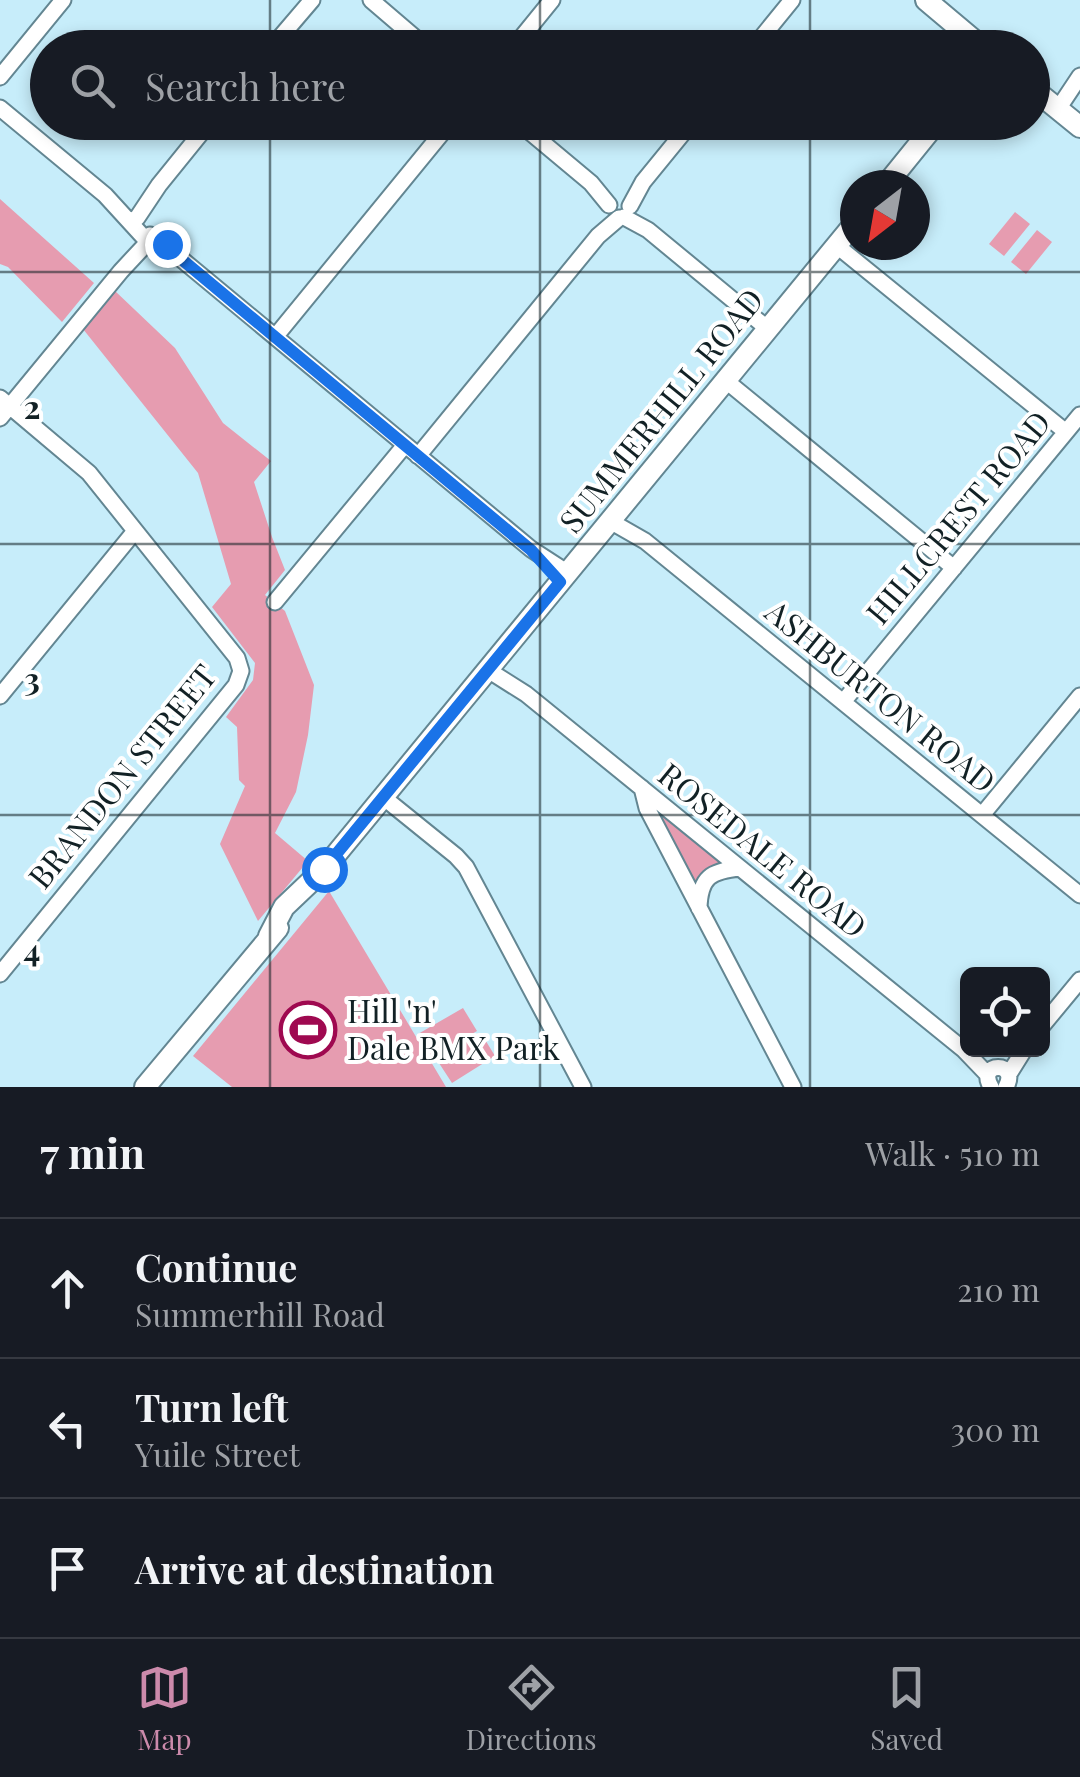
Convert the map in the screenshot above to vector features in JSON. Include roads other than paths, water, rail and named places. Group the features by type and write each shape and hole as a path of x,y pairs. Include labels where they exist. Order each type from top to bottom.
{"main road":[{"path":"926,0 962,30"},
{"path":"1050,103 1080,127"},
{"path":"898,170 922,140"},
{"name":"SUMMERHILL ROAD","path":"145,1087 269,936 301,908 324,869 840,240"}],"street":[{"path":"38,30 63,0"},
{"path":"528,30 552,0"},
{"path":"768,30 792,0"},
{"path":"286,30 309,2"},
{"path":"372,2 405,30"},
{"path":"0,77 30,40"},
{"path":"1058,109 1080,76"},
{"path":"0,108 30,133"},
{"path":"39,140 132,217 148,238 167,244 564,578"},
{"path":"132,217 195,140"},
{"path":"275,338 436,140"},
{"path":"540,140 768,329"},
{"path":"418,456 677,140"},
{"path":"0,696 135,531 78,462 3,407 148,238"},
{"path":"836,245 1066,432"},
{"path":"725,380 954,568"},
{"name":"HILLCREST ROAD","path":"842,702 1080,416"},
{"path":"275,602 405,445"},
{"name":"ASHBURTON ROAD","path":"614,516 1080,896"},
{"name":"BRANDON STREET","path":"0,974 236,685 241,670 236,658 135,531"},
{"name":"ROSEDALE ROAD","path":"492,665 999,1080"},
{"path":"982,816 1080,696"},
{"path":"642,788 648,808 793,1087"},
{"path":"383,797 466,867 583,1087"},
{"path":"700,908 700,895 710,876 740,868"},
{"path":"1050,1016 1080,980"},
{"path":"999,1080 1017,1057"}],"place":[{"name":"Hill 'n' Dale BMX Park","path":"308,1030"}]}
